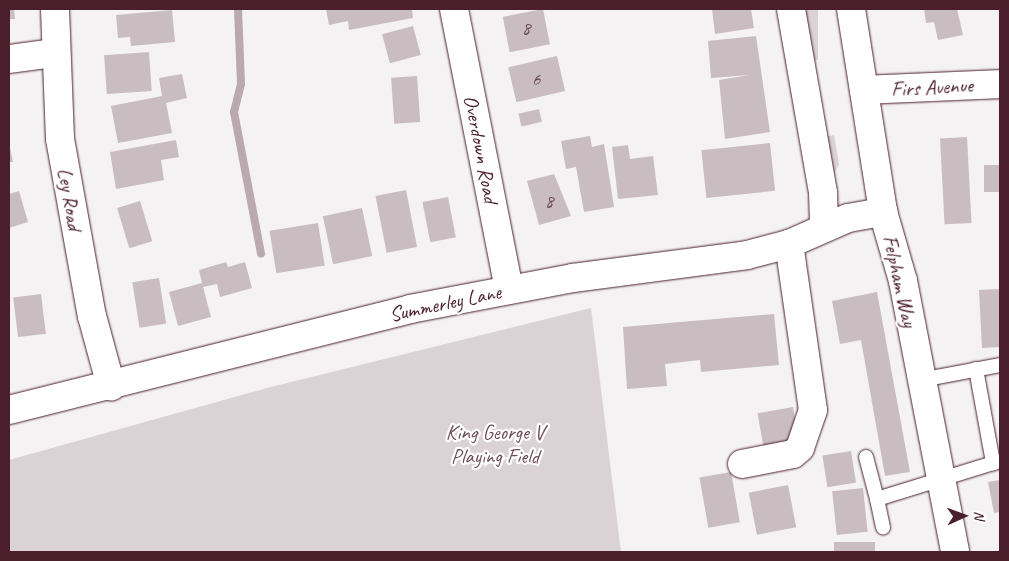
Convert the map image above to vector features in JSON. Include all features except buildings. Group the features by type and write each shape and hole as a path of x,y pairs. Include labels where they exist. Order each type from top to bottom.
{"street":[{"name":"Ley Road","path":"55,9 54,53 71,208 111,386"},
{"name":"Overdown Road","path":"454,9 509,290"},
{"path":"791,9 823,193 824,226"},
{"name":"Felpham Way","path":"851,9 883,212 903,281 955,552"},
{"path":"9,59 54,53"},
{"name":"Firs Avenue","path":"864,90 1000,84"},
{"name":"Summerley Lane","path":"9,410 111,386 410,308 509,290 747,256 789,244 824,226 883,212"},
{"path":"742,464 793,454 800,448 813,410 789,244"}],"lane":[{"path":"921,380 1000,365"},
{"path":"877,499 996,462 976,369"},
{"path":"866,457 883,527"}],"green space":[{"path":"796,9 818,9 818,60 796,60"},
{"path":"834,135 839,164 829,184 820,138"},
{"name":"King George V Playing Field","path":"591,308 621,552 9,552 9,460 267,388"}],"waterway":[{"path":"238,9 241,84 234,112 261,253"}]}
